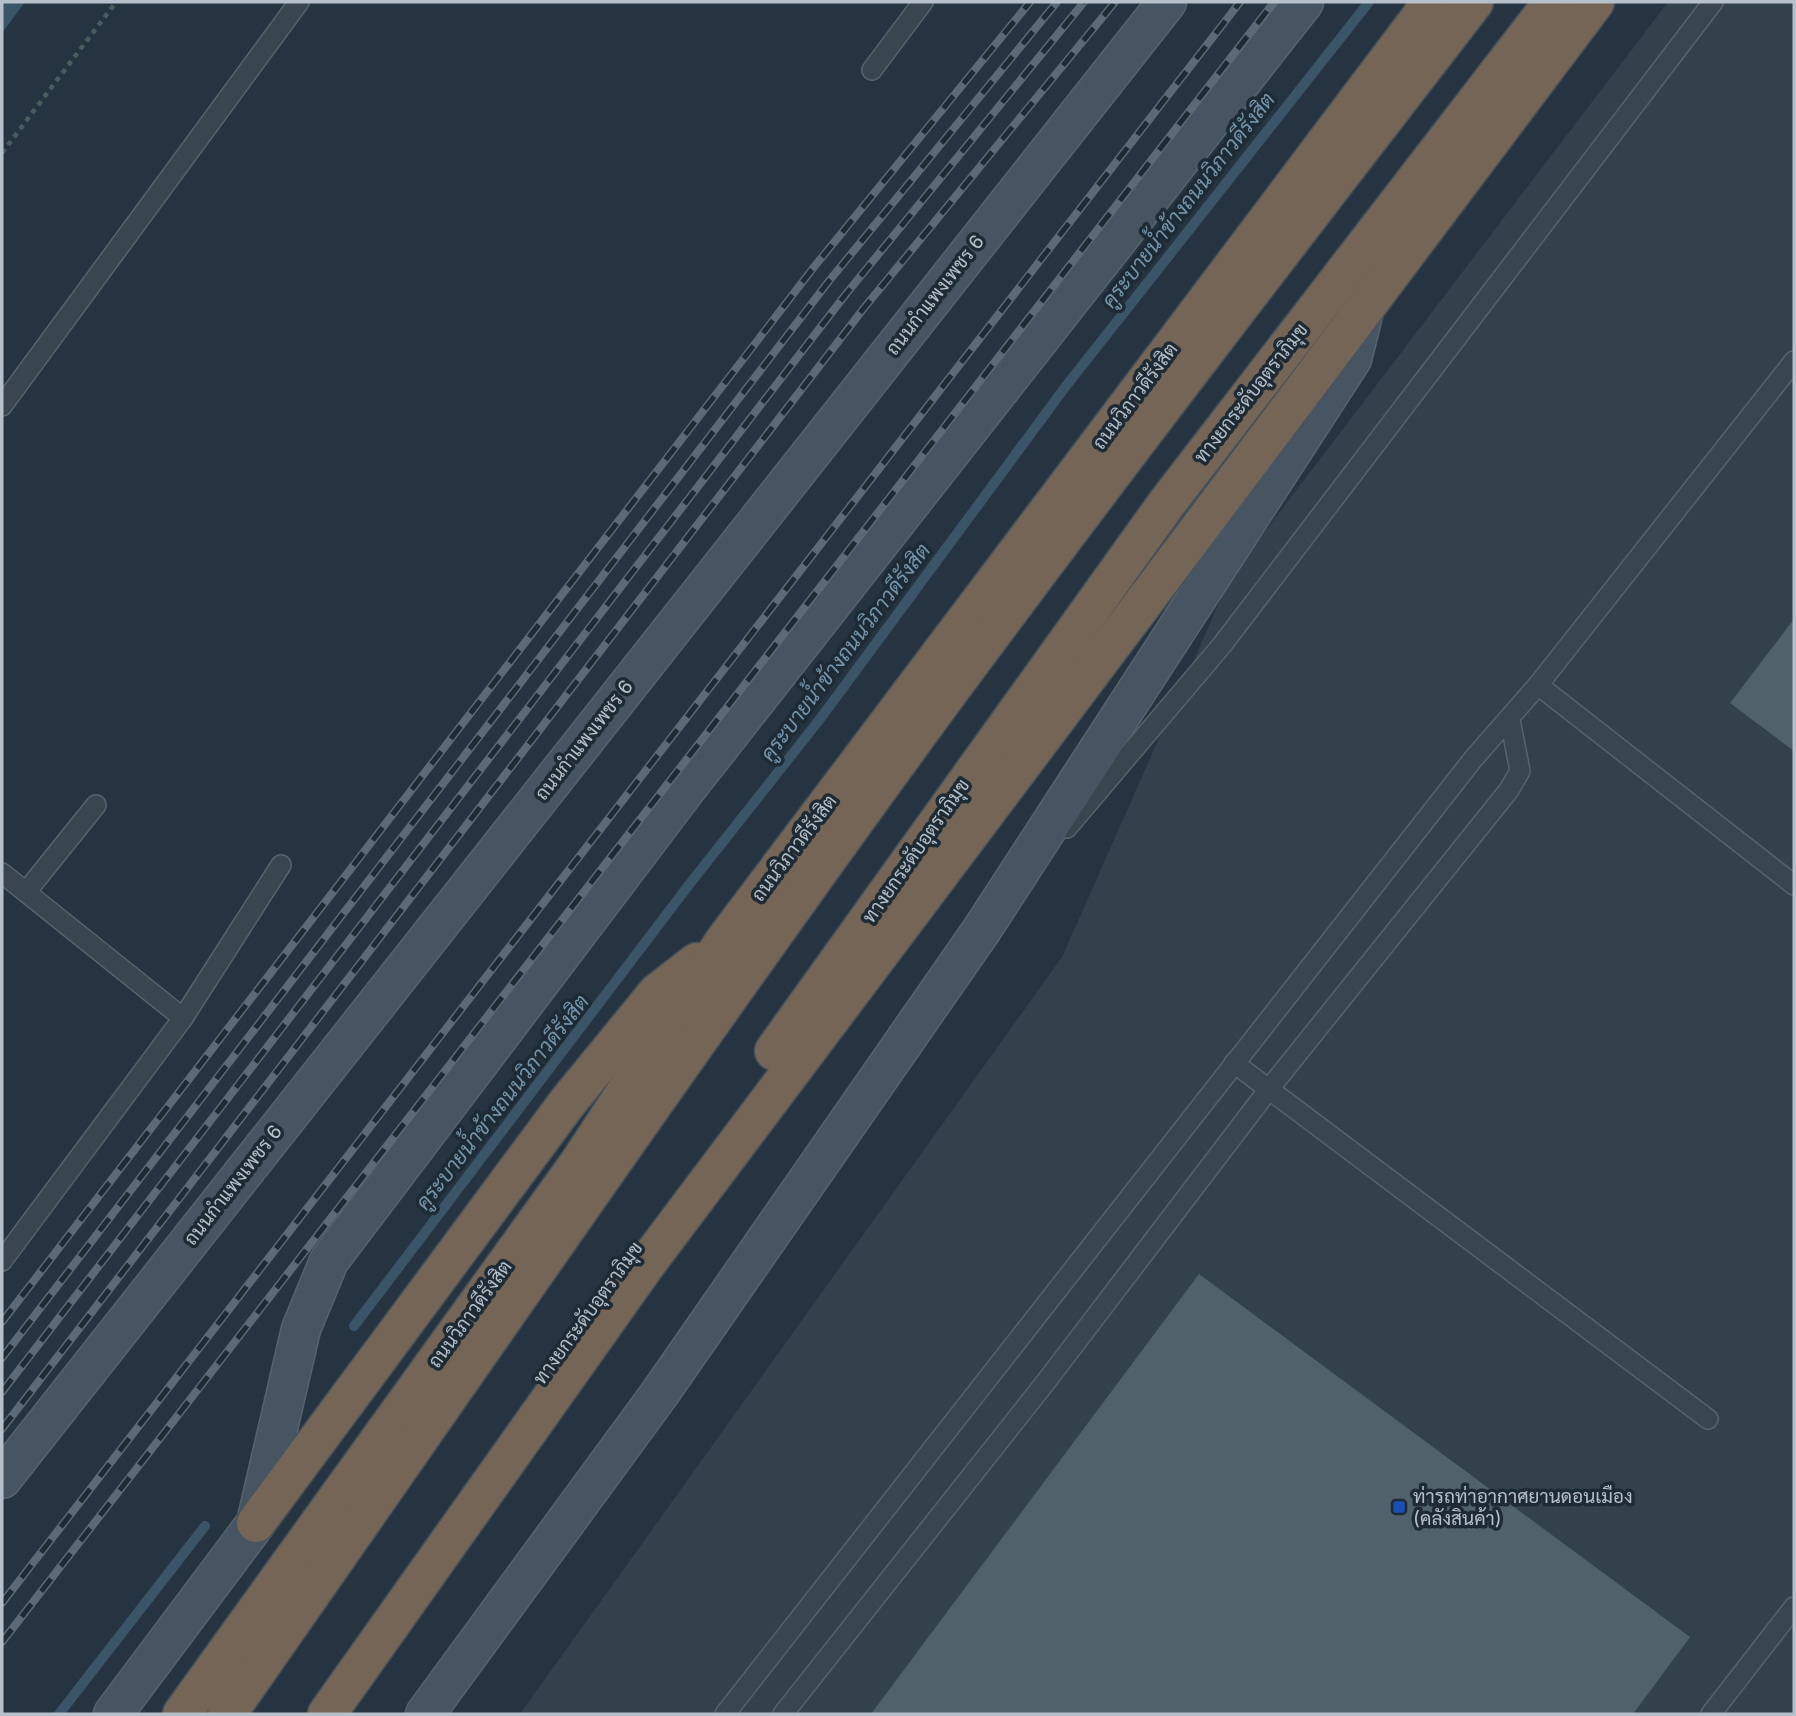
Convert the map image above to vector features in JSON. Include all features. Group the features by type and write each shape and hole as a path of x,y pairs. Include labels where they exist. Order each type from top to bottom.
{"highway":[{"name":"ถนนวิภาวดีรังสิต","path":"182,1714 579,1163 725,940 1432,2"},
{"path":"226,1714 716,1013 936,709 1112,471 1474,2"},
{"name":"ทางยกระดับอุตราภิมุข","path":"300,1714 1167,503 1553,2"},
{"path":"327,1714 655,1252 1595,2"},
{"path":"256,1523 567,1103 657,993 725,940"}],"main road":[{"name":"ถนนกำแพงเพชร 6","path":"2,1479 1167,2"},
{"path":"113,1714 256,1523 302,1329 329,1261 687,788 1304,2"},
{"path":"425,1714 660,1393 983,928 1352,359 1365,305"}],"lane":[{"path":"2,406 299,2"},
{"path":"872,70 923,2"},
{"path":"983,928 1222,645 1713,2"},
{"path":"725,1714 1474,758 1510,720 1794,361"},
{"path":"1538,685 1794,885"},
{"path":"783,1714 1045,1383 1269,1088 1509,790 1520,771 1510,720"},
{"path":"26,892 96,805"},
{"path":"2,1261 183,1018 281,864"},
{"path":"2,873 183,1018"},
{"path":"1234,1063 1708,1419"},
{"path":"1711,1714 1794,1607"}],"path":[{"path":"2,153 116,2"}],"shaded area":[{"path":"2,2 25,2 2,33"},
{"path":"1668,2 1794,2 1794,1714 520,1714 1062,957 1231,576"}],"building":[{"path":"1794,619 1794,751 1730,703"},
{"path":"1199,1274 1690,1637 1633,1714 871,1714"}],"waterway":[{"name":"คูระบายน้ำข้างถนนวิภาวดีรังสิต","path":"354,1326 688,886 820,719 1066,386 1369,2"},
{"name":"คูระบายน้ำข้างถนนวิภาวดีรังสิต","path":"59,1714 205,1526"}],"railway":[{"path":"2,1322 814,267 1030,2"},
{"path":"2,1358 829,281 1057,2"},
{"path":"2,1392 846,294 1084,2"},
{"path":"2,1429 864,308 1115,2"},
{"path":"2,1603 1240,2"},
{"path":"2,1642 1274,2"}],"place":[{"name":"ท่ารถท่าอากาศยานดอนเมือง (คลังสินค้า)","path":"1399,1507"}]}
